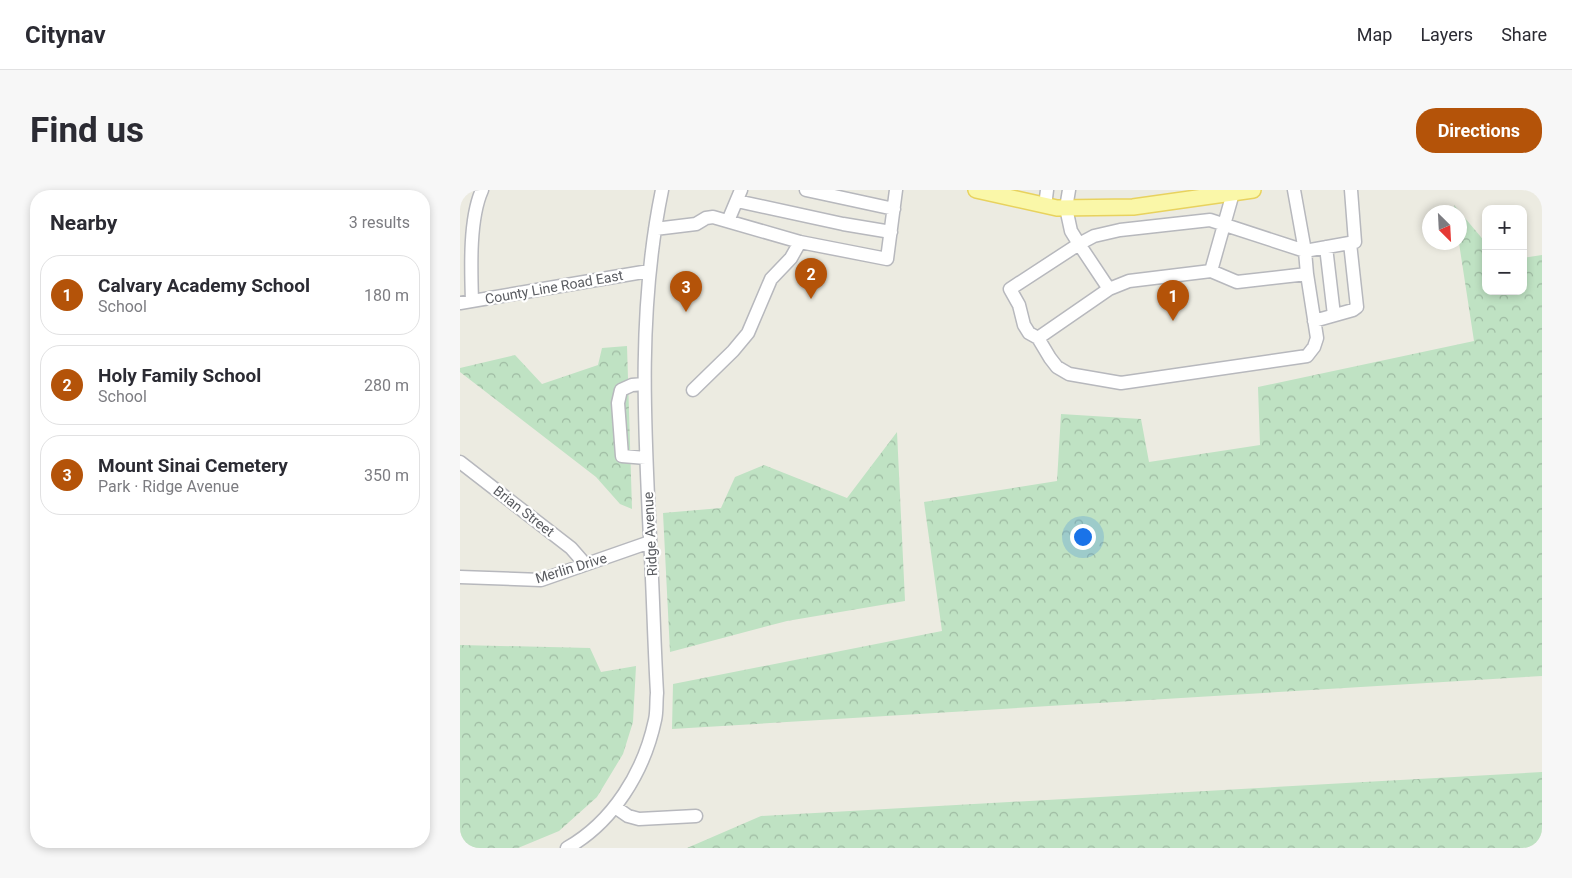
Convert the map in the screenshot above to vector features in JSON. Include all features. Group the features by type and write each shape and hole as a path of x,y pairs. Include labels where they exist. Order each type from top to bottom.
{"main road":[{"path":"980,190 1044,206 1066,208 1133,207 1253,190"}],"street":[{"path":"466,302 476,209 482,190"},
{"name":"Ridge Avenue","path":"567,848 580,840 615,807 628,787 646,750 655,719 657,693 646,458 644,358 649,271 662,190"},
{"path":"806,190 894,209"},
{"path":"655,229 696,224 706,218 713,217 800,242 887,258 896,190"},
{"path":"1044,206 1047,190"},
{"path":"1069,190 1066,208 1071,231 1109,290"},
{"path":"1294,190 1305,251 1317,338 1314,347 1307,356 1121,384 1069,374 1057,367 1038,338 1029,333 1024,325 1019,305 1010,289 1094,236 1120,230 1210,220 1305,251 1353,243"},
{"path":"1314,321 1353,310 1357,307 1351,190"},
{"path":"1211,271 1233,193"},
{"path":"728,221 739,195 843,224 891,232"},
{"path":"693,390 733,351 748,333 771,279 791,258 800,242"},
{"path":"1326,247 1334,316"},
{"name":"County Line Road East","path":"466,302 649,271"},
{"path":"1038,338 1109,290 1129,281 1211,271 1238,282 1307,274"},
{"path":"644,384 632,385 621,390 618,403 622,456 646,458"},
{"name":"Brian Street","path":"460,462 571,548 585,564"},
{"name":"Merlin Drive","path":"460,577 541,580 650,542"},
{"path":"615,807 628,816 639,819 696,816"}],"green space":[{"path":"1467,220 1482,238 1482,295 1527,295 1527,257 1542,255 1542,676 672,729 673,684 942,631 924,502 1057,481 1061,414 1141,419 1149,462 1260,445 1258,387 1474,341 1460,250 1467,250"},
{"path":"627,346 632,509 620,504 596,477 460,372 460,368 515,355 542,384 598,365 602,348"},
{"path":"897,432 905,601 787,621 670,652 663,513 721,508 735,477 764,465 847,498"},
{"path":"460,645 590,648 601,672 636,666 633,722 623,754 597,797 559,831 518,848 460,848"},
{"path":"1542,772 1542,848 687,848 761,816"}],"place":[{"name":"Holy Family School","path":"811,299"},
{"name":"Mount Sinai Cemetery","path":"686,312"},
{"name":"Calvary Academy School","path":"1173,321"}]}
